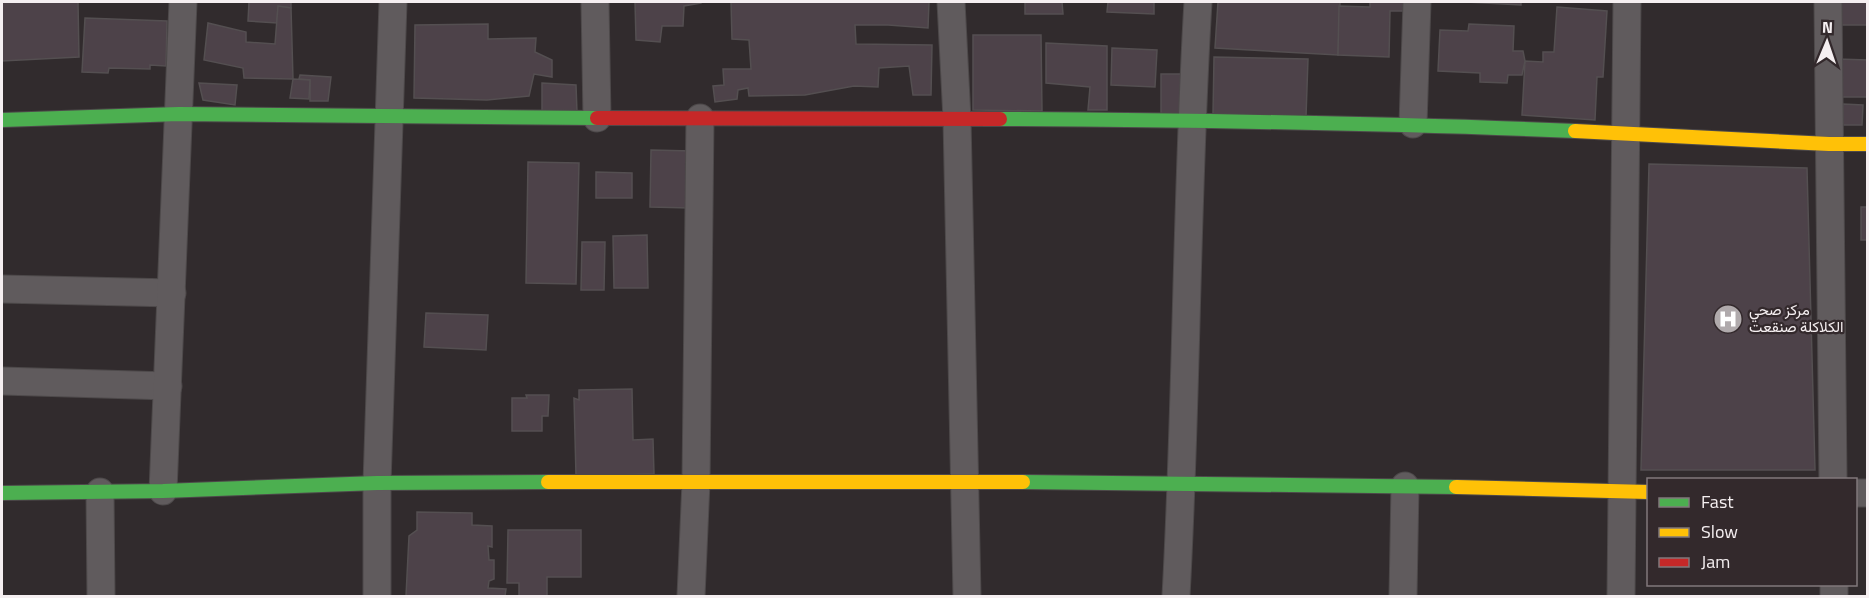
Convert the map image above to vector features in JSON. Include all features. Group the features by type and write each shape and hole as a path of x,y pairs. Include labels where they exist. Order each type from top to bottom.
{"street":[{"path":"163,490 183,2"},
{"path":"377,597 377,483 393,2"},
{"path":"595,2 597,118"},
{"path":"951,2 957,119 967,597"},
{"path":"1176,597 1182,482 1191,120 1198,2"},
{"path":"1413,124 1417,2"},
{"path":"1621,597 1636,492 1626,133 1627,2"},
{"path":"1828,2 1833,478"},
{"path":"2,120 179,114 1191,120 1413,124 1868,144"},
{"path":"692,597 696,482 700,118"},
{"path":"2,289 172,293"},
{"path":"2,381 168,386"},
{"path":"2,493 377,483 964,481 1182,482 1636,492"},
{"path":"1402,597 1405,486"},
{"path":"100,492 101,597"}],"building":[{"path":"2,2 78,2 79,57 2,61"},
{"path":"249,2 291,2 291,8 278,6 277,23 248,21"},
{"path":"635,2 702,2 684,6 683,26 662,26 660,42 636,40"},
{"path":"731,2 929,2 928,28 855,25 856,44 932,45 931,95 913,95 909,66 879,68 878,87 854,86 805,95 749,96 748,88 738,90 737,99 715,102 713,86 724,85 723,69 751,69 749,40 732,39"},
{"path":"1025,2 1062,2 1063,14 1025,14"},
{"path":"1108,2 1154,2 1154,14 1107,12"},
{"path":"1218,2 1340,2 1338,55 1215,48"},
{"path":"1370,2 1406,2 1406,11 1390,11 1389,57 1338,55 1339,6 1370,7"},
{"path":"1466,2 1521,2 1521,5"},
{"path":"1840,2 1868,2 1868,25 1840,25"},
{"path":"278,6 291,8 293,79 244,78 243,68 204,60 208,23 246,32 246,42 275,44"},
{"path":"1557,7 1607,11 1603,77 1597,77 1595,120 1522,115 1525,61 1543,62 1543,52 1554,52"},
{"path":"85,18 167,21 166,66 150,65 150,69 109,68 108,73 82,72"},
{"path":"488,24 488,39 536,38 535,52 552,60 552,77 534,74 529,96 487,100 414,98 415,25"},
{"path":"1469,24 1514,26 1513,51 1523,51 1525,61 1522,75 1508,75 1507,83 1480,82 1480,73 1438,71 1440,30 1468,31"},
{"path":"973,35 1041,35 1042,111 973,110"},
{"path":"1046,43 1107,46 1107,110 1088,110 1090,87 1046,83"},
{"path":"1112,48 1157,50 1155,87 1111,85"},
{"path":"1214,57 1308,59 1306,117 1213,114"},
{"path":"1837,59 1868,60 1868,97 1837,97"},
{"path":"1161,74 1185,74 1185,114 1161,114"},
{"path":"300,75 331,77 328,101 310,101 310,80 299,79"},
{"path":"293,79 310,80 309,99 290,98"},
{"path":"199,83 237,85 235,105 203,100"},
{"path":"542,83 576,85 577,112 542,111"},
{"path":"1843,104 1863,105 1862,125 1843,125"},
{"path":"651,150 692,151 690,208 650,207"},
{"path":"528,162 579,163 576,284 526,283"},
{"name":"مركز صحي الكلاكلة صنقعت","path":"1649,164 1807,168 1815,470 1641,470"},
{"path":"596,172 632,173 632,198 596,198"},
{"path":"1861,207 1868,207 1868,240 1861,240"},
{"path":"647,235 648,288 614,288 613,236"},
{"path":"582,242 605,242 604,290 581,290"},
{"path":"426,313 488,315 486,350 424,347"},
{"path":"632,389 633,440 653,439 654,474 576,476 574,398 579,400 579,390"},
{"path":"526,395 549,395 548,416 542,416 542,431 512,431 512,398 527,398"},
{"path":"417,512 472,513 472,525 492,526 492,547 488,546 489,560 494,560 494,579 489,581 488,588 506,589 505,596 406,596 409,536 417,530"},
{"path":"508,530 581,530 581,577 547,577 547,596 519,596 519,583 507,583"}],"traffic: fast":[{"path":"2,120 179,114 597,118"},
{"path":"1000,119 1288,122 1575,131"},
{"path":"2,493 163,491 377,483 548,482"},
{"path":"1023,482 1456,487"}],"traffic: slow":[{"path":"1575,131 1868,144"},
{"path":"548,482 1023,482"},
{"path":"1456,487 1647,492"}],"traffic: jam":[{"path":"597,118 1000,119"}],"place":[{"name":"مركز صحي الكلاكلة صنقعت","path":"1728,319"}]}
